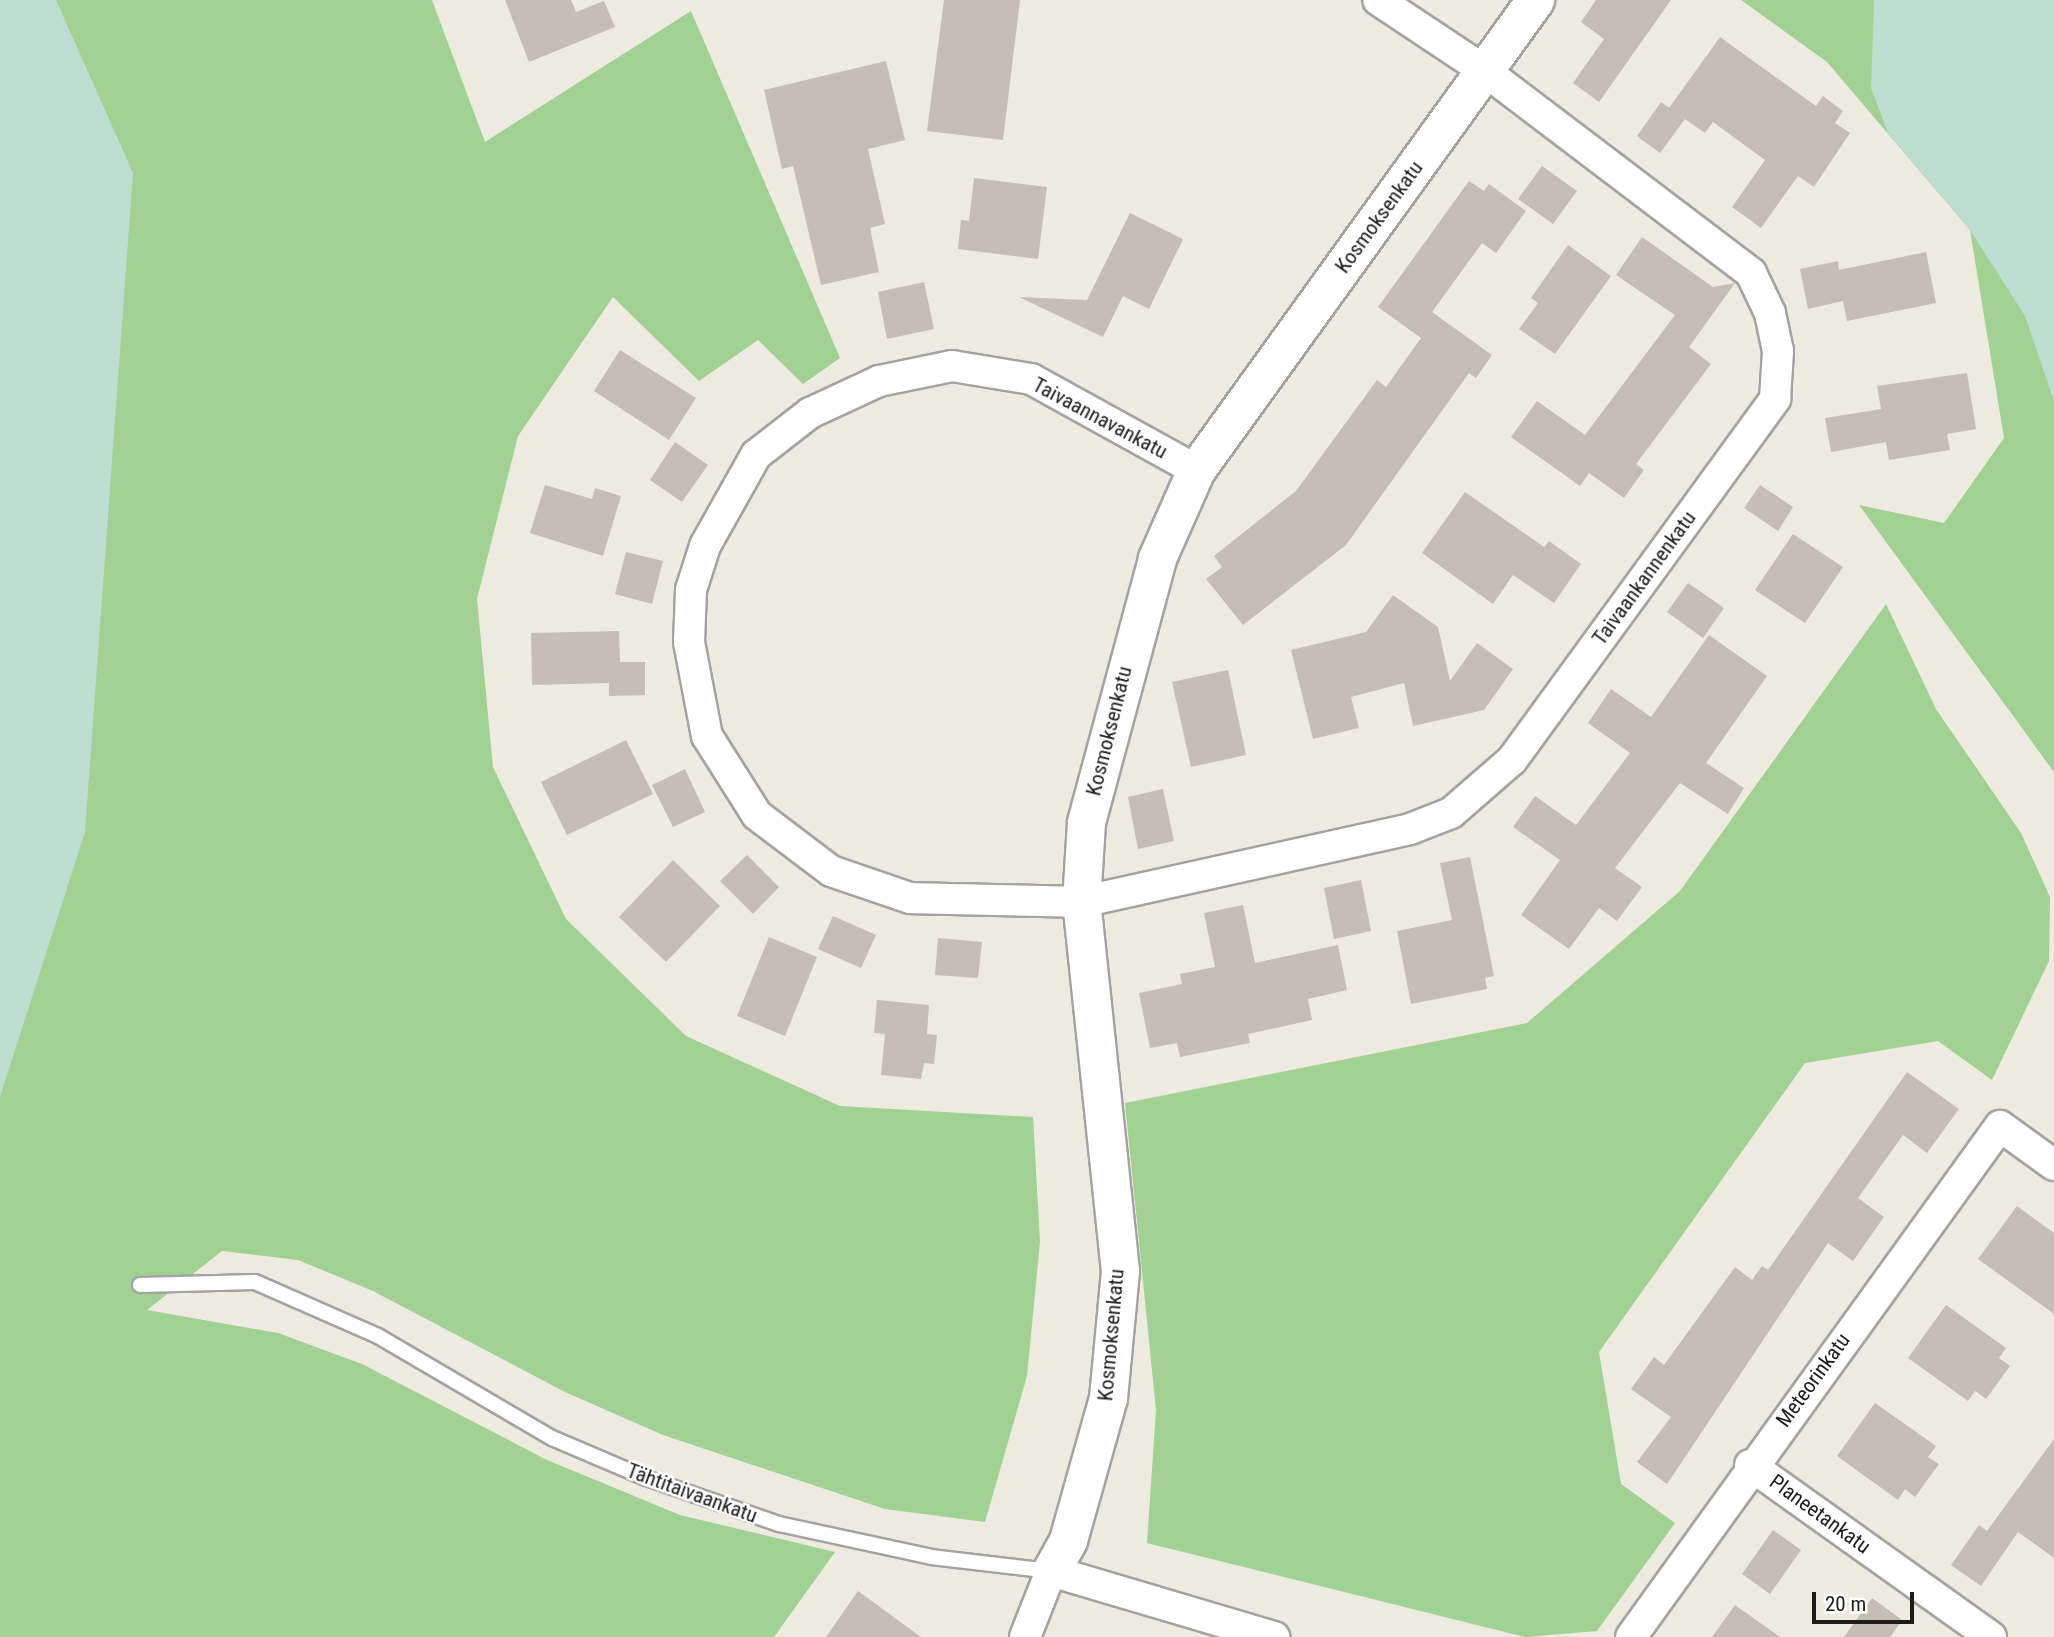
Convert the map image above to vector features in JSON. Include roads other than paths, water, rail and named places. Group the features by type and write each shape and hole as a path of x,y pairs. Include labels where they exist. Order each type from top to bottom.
{"street":[{"name":"Taivaankannenkatu","path":"1081,902 1410,829 1451,813 1488,787 1775,399 1778,351 1770,313 1751,273 1485,71 1378,0"},
{"name":"Kosmoksenkatu","path":"1051,1572 1068,1540 1108,1398 1119,1271 1081,902 1086,822 1123,676 1157,558 1196,470 1535,0"},
{"name":"Taivaannavankatu","path":"1081,902 910,898 831,872 757,816 707,736 689,642 691,590 722,510 756,455 810,413 879,381 952,366 1031,379 1196,470"},
{"name":"Meteorinkatu","path":"1631,1637 1751,1465 2000,1126 2054,1165"},
{"name":"Planeetankatu","path":"1751,1465 1991,1637"},
{"path":"1025,1637 1051,1572"},
{"name":"Tähtitaivaankatu","path":"1051,1572 1274,1637"}],"lane":[{"name":"Tähtitaivaankatu","path":"140,1285 255,1282 378,1336 552,1438 646,1478 779,1524 931,1557 1051,1572"}]}
